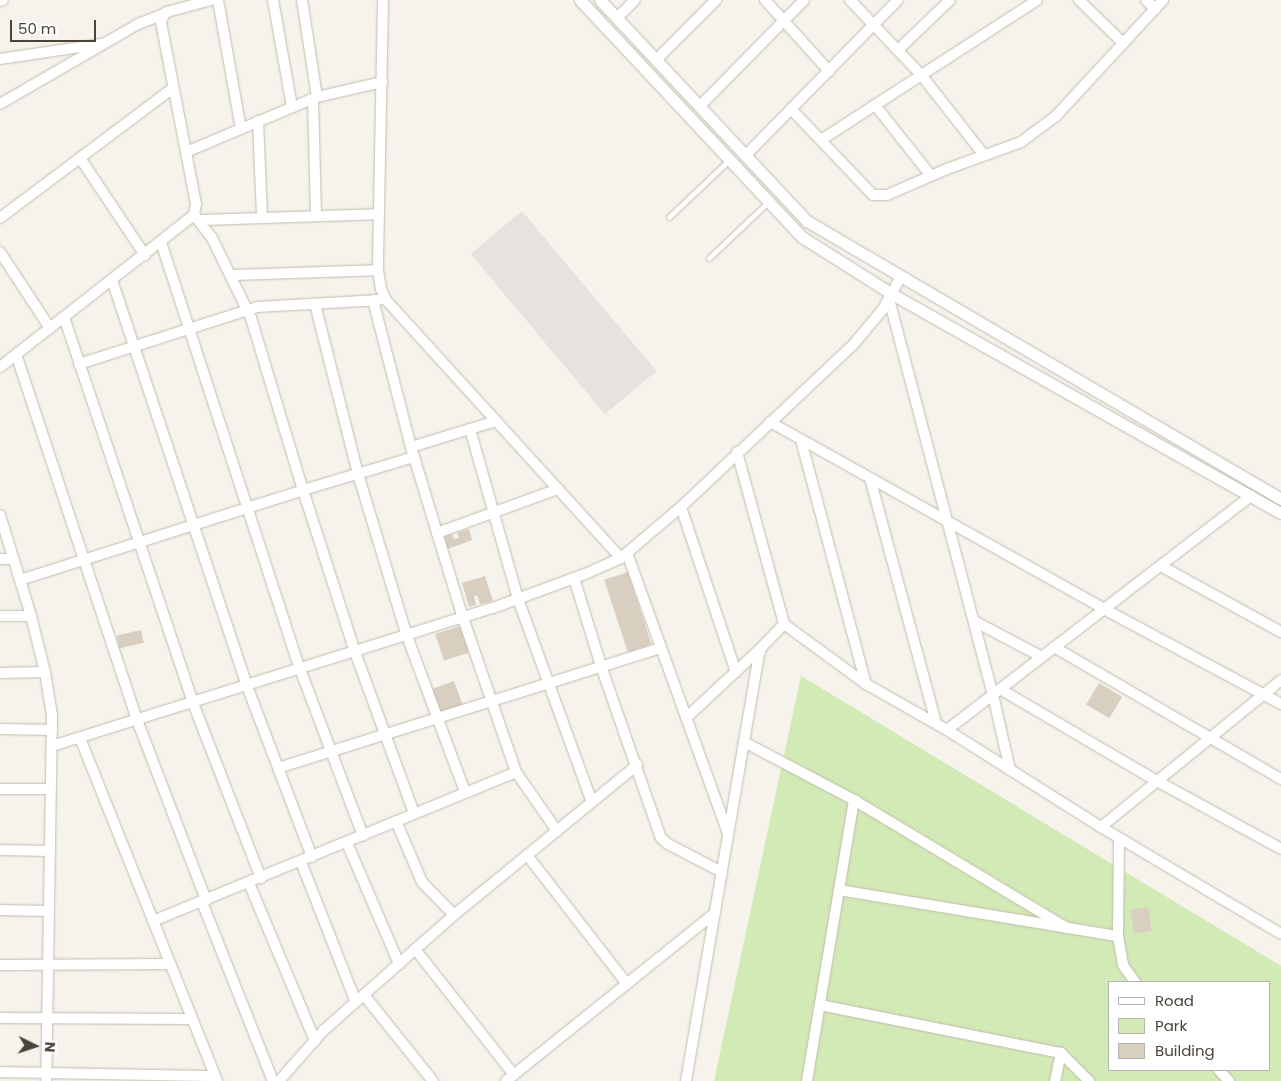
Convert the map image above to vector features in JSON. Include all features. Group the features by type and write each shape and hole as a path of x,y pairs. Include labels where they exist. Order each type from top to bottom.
{"street":[{"path":"218,0 241,129"},
{"path":"273,0 292,107"},
{"path":"302,0 315,98 316,216"},
{"path":"384,0 378,270 381,289 386,300 558,489 624,555 661,648 728,835"},
{"path":"580,0 728,160 802,236 891,297 1281,513"},
{"path":"600,0 807,221 1281,499"},
{"path":"617,18 635,0"},
{"path":"656,60 716,0"},
{"path":"764,0 829,71"},
{"path":"700,106 804,0"},
{"path":"850,0 922,76 984,155"},
{"path":"746,155 898,0"},
{"path":"898,50 950,0"},
{"path":"821,140 1037,0"},
{"path":"1079,0 1124,43"},
{"path":"1146,0 1154,9"},
{"path":"791,109 873,195 887,195 984,155 1021,142 1056,116 1162,0"},
{"path":"0,104 138,24 206,1"},
{"path":"164,14 161,27 196,204 197,218 231,275 247,309 302,490 355,652 414,813"},
{"path":"0,59 70,47 103,44"},
{"path":"186,152 315,98 382,82"},
{"path":"0,218 173,88"},
{"path":"874,105 931,176"},
{"path":"258,121 262,218"},
{"path":"80,158 145,255"},
{"path":"0,367 161,242 197,218 379,214"},
{"path":"161,242 300,669 363,836"},
{"path":"0,252 50,328"},
{"path":"231,275 378,270"},
{"path":"52,746 463,618 574,578 624,555 681,507 737,452 853,345 870,327 891,297 900,277"},
{"path":"112,280 248,686 312,857"},
{"path":"891,297 974,621 997,692 1010,770"},
{"path":"373,300 412,452 463,618 493,700 516,772 556,831"},
{"path":"79,364 247,309 268,306 386,300"},
{"path":"315,304 358,474 407,636 465,792"},
{"path":"64,317 193,703 261,878"},
{"path":"16,354 137,720 273,1081"},
{"path":"20,580 358,474 470,429 496,421"},
{"path":"770,422 1104,610 1281,704"},
{"path":"470,429 518,599 547,683 592,802"},
{"path":"801,440 866,684"},
{"path":"737,452 784,624 866,684 936,723 1101,827 1281,934"},
{"path":"870,478 936,723"},
{"path":"437,533 558,489"},
{"path":"947,730 1251,496"},
{"path":"681,507 736,672"},
{"path":"0,515 32,616 45,672 52,730 46,1077"},
{"path":"0,559 14,559"},
{"path":"1160,566 1281,632"},
{"path":"574,578 601,666 661,838 668,844 722,872"},
{"path":"0,616 32,616"},
{"path":"974,621 1042,657"},
{"path":"686,718 784,624"},
{"path":"1054,647 1209,739 1281,779"},
{"path":"278,768 661,648"},
{"path":"686,1081 761,648"},
{"path":"0,673 45,672"},
{"path":"1101,827 1281,680"},
{"path":"997,692 1281,849"},
{"path":"0,729 52,730"},
{"path":"0,1072 46,1077 216,1079 80,738"},
{"path":"744,742 854,800 1067,928"},
{"path":"279,1081 315,1040 415,949 637,765"},
{"path":"153,921 348,843 414,813 516,772"},
{"path":"0,789 51,789"},
{"path":"807,1081 854,800"},
{"path":"396,821 422,882 454,915"},
{"path":"1119,838 1118,936 1123,966 1134,981"},
{"path":"348,843 399,964"},
{"path":"0,850 50,851"},
{"path":"527,856 626,984"},
{"path":"301,862 360,999 433,1081"},
{"path":"249,883 315,1040"},
{"path":"839,890 1118,936"},
{"path":"0,910 49,911"},
{"path":"415,949 510,1078 715,913"},
{"path":"0,965 170,964"},
{"path":"820,1005 1060,1053 1089,1081"},
{"path":"0,1018 192,1019"},
{"path":"1055,1081 1060,1053"},
{"path":"1220,1071 1230,1081"}],"lane":[{"path":"669,217 728,160"},
{"path":"709,258 768,202"}],"shaded area":[{"path":"522,211 656,371 605,414 471,254"}],"green space":[{"path":"801,676 1281,966 1281,1081 714,1081"}],"building":[{"path":"469,529 472,540 448,549 444,537 452,534 454,539 459,538 457,533"},
{"path":"628,572 651,644 628,652 604,580"},
{"path":"485,576 493,601 480,604 477,595 474,596 476,605 469,607 462,583"},
{"path":"460,626 469,653 444,661 435,634"},
{"path":"141,630 144,643 120,648 117,636"},
{"path":"454,681 463,706 441,715 431,689"},
{"path":"1099,683 1122,697 1109,718 1086,704"},
{"path":"1148,907 1152,931 1134,934 1130,910"}]}
